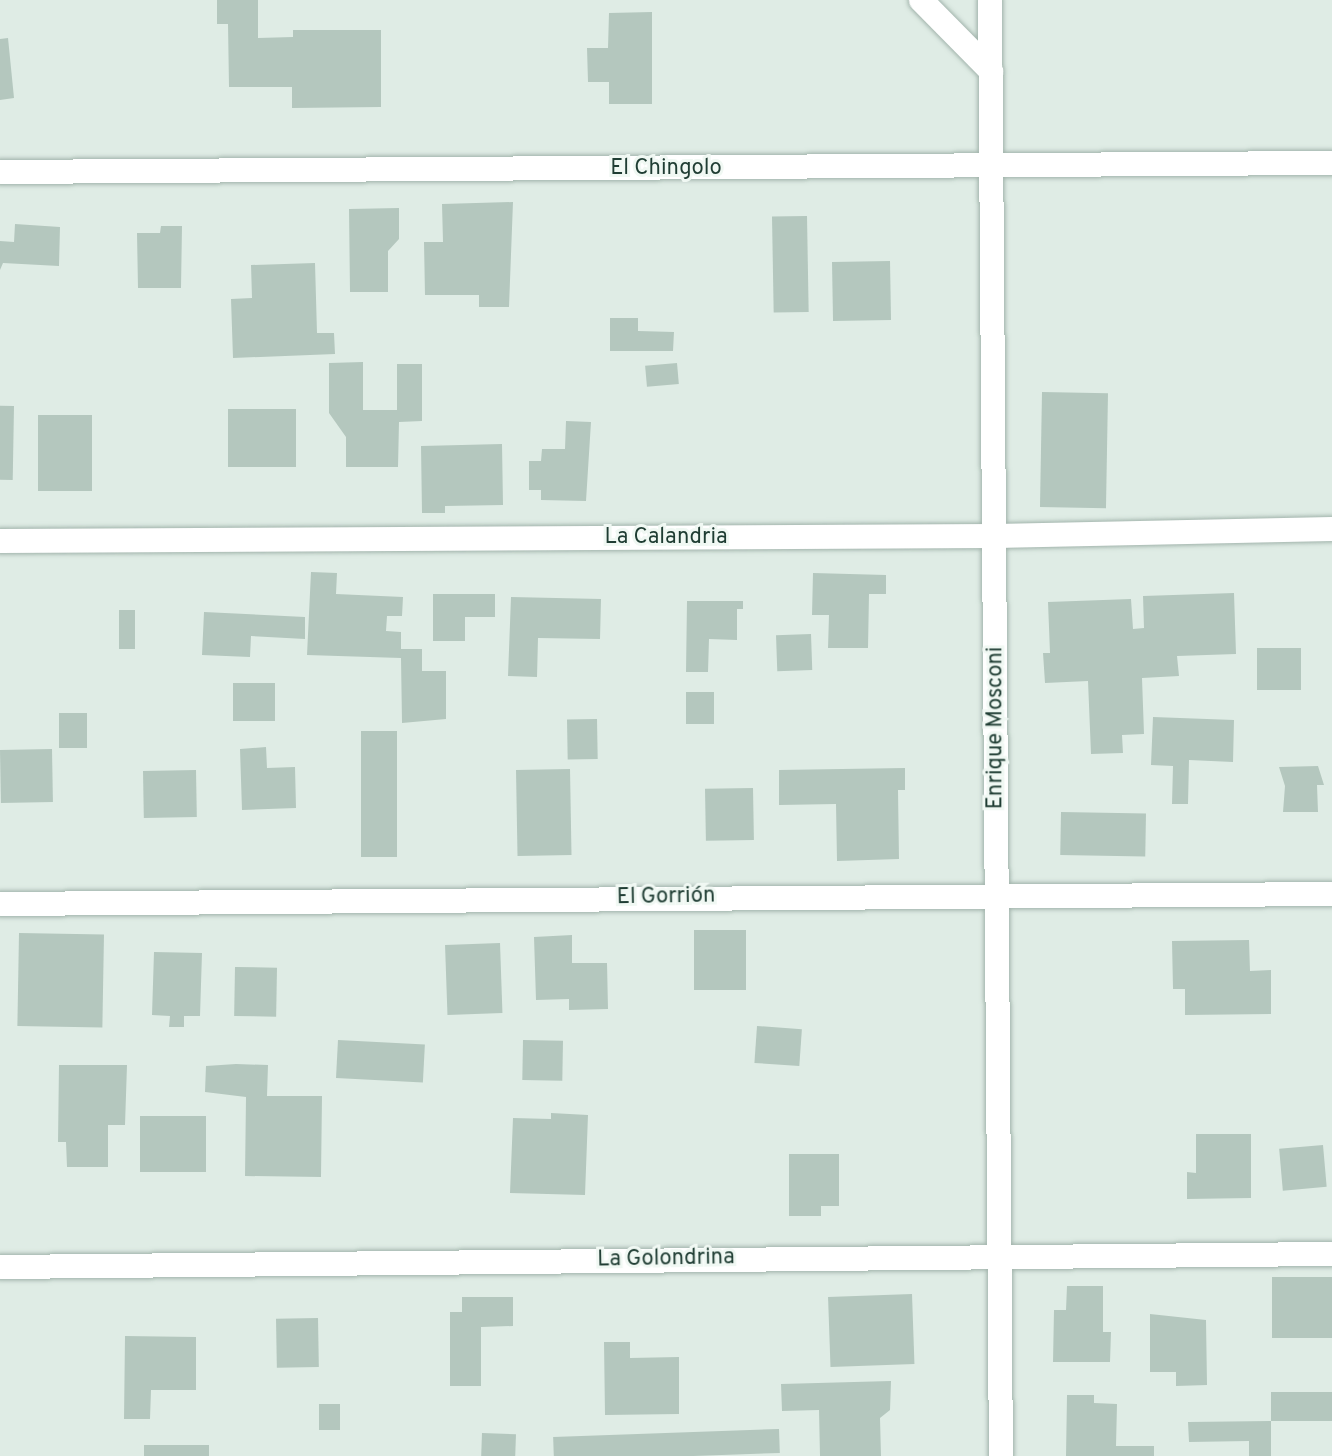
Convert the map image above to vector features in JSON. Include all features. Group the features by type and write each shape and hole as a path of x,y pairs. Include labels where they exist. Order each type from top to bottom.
{"street":[{"path":"921,0 991,71"},
{"name":"Enrique Mosconi","path":"990,0 1001,1456"},
{"name":"El Chingolo","path":"0,172 992,168 1332,163"},
{"name":"La Calandria","path":"0,541 994,536 1332,529"},
{"name":"El Gorrión","path":"0,904 997,894 1332,894"},
{"name":"La Golondrina","path":"0,1267 999,1254 1332,1254"}],"building":[{"path":"217,0 258,0 258,38 293,37 293,30 381,30 381,107 292,108 292,87 229,87 228,24 217,24"},
{"path":"652,12 652,104 609,104 609,82 588,82 587,48 608,48 609,13"},
{"path":"8,38 14,98 0,100 0,39"},
{"path":"513,202 509,307 479,307 479,295 425,295 424,242 443,242 442,204"},
{"path":"399,208 399,239 388,251 388,292 350,292 349,209"},
{"path":"807,216 809,312 774,313 772,217"},
{"path":"15,224 60,227 59,266 3,263 0,270 0,241 14,242"},
{"path":"161,226 182,226 181,288 138,288 137,233 160,233"},
{"path":"890,261 891,320 833,321 832,262"},
{"path":"315,263 317,333 334,333 335,354 233,358 231,299 252,298 251,265"},
{"path":"610,318 638,318 638,331 674,332 673,351 610,351"},
{"path":"363,362 363,410 397,410 397,364 422,364 422,421 399,422 398,467 346,467 346,437 329,413 329,363"},
{"path":"677,363 679,384 647,387 645,366"},
{"path":"1042,392 1108,393 1106,508 1040,507"},
{"path":"0,406 14,406 13,480 0,480"},
{"path":"228,409 296,409 296,467 228,467"},
{"path":"38,415 92,415 92,491 38,491"},
{"path":"566,421 591,422 586,501 541,500 541,490 529,490 529,461 541,461 542,449 565,449"},
{"path":"502,444 503,505 445,506 445,513 422,513 421,446"},
{"path":"311,572 337,573 336,594 403,597 402,616 387,616 386,631 401,632 401,649 422,649 422,671 446,671 446,719 402,723 401,658 307,655"},
{"path":"813,573 886,575 886,594 869,594 868,648 828,648 829,615 812,615"},
{"path":"1234,593 1236,654 1177,656 1179,676 1142,678 1144,734 1122,735 1123,753 1091,754 1088,681 1045,683 1043,653 1050,653 1048,602 1131,599 1133,629 1144,628 1143,596"},
{"path":"433,594 495,594 495,617 465,617 465,641 433,641"},
{"path":"511,597 601,599 600,639 538,638 537,677 508,676"},
{"path":"687,601 743,601 743,609 737,609 737,640 709,639 708,672 686,672"},
{"path":"119,610 135,610 135,649 119,649"},
{"path":"204,612 305,617 305,639 251,636 250,657 202,655"},
{"path":"811,634 812,670 777,671 776,635"},
{"path":"1257,648 1301,648 1301,690 1257,690"},
{"path":"233,683 275,683 275,721 233,721"},
{"path":"686,692 714,692 714,724 686,724"},
{"path":"59,713 87,713 87,748 59,748"},
{"path":"1153,717 1234,720 1233,762 1189,760 1188,804 1172,804 1173,766 1151,765"},
{"path":"597,719 598,759 568,760 567,720"},
{"path":"361,731 397,731 397,857 361,857"},
{"path":"266,747 267,768 295,767 296,808 242,810 240,749"},
{"path":"52,749 53,802 1,803 0,750"},
{"path":"1318,766 1324,785 1317,785 1318,812 1283,812 1285,786 1279,767"},
{"path":"905,768 905,790 898,790 899,859 837,861 836,804 779,805 779,770"},
{"path":"570,769 572,855 518,856 516,770"},
{"path":"196,770 197,817 144,818 143,771"},
{"path":"753,788 754,840 706,841 705,789"},
{"path":"1061,812 1146,813 1145,856 1060,855"},
{"path":"694,930 746,930 746,990 694,990"},
{"path":"19,933 104,934 102,1027 17,1026"},
{"path":"572,935 572,963 607,963 608,1009 569,1010 569,999 536,1000 534,937"},
{"path":"1249,940 1250,971 1271,970 1271,1014 1185,1015 1185,989 1173,989 1172,941"},
{"path":"500,943 502,1013 447,1015 445,945"},
{"path":"154,952 202,953 200,1016 184,1016 184,1027 169,1027 170,1016 152,1015"},
{"path":"235,967 277,968 276,1017 234,1016"},
{"path":"757,1026 802,1029 799,1066 754,1063"},
{"path":"338,1040 425,1045 423,1083 336,1078"},
{"path":"523,1040 563,1041 562,1081 522,1080"},
{"path":"59,1065 127,1065 125,1125 108,1125 108,1167 67,1167 66,1142 58,1142"},
{"path":"268,1065 267,1096 322,1096 321,1177 245,1176 246,1097 205,1092 206,1066"},
{"path":"551,1113 588,1115 585,1195 510,1193 513,1118 551,1119"},
{"path":"140,1116 206,1116 206,1172 140,1172"},
{"path":"1196,1134 1251,1134 1251,1198 1187,1199 1187,1172 1196,1173"},
{"path":"1323,1145 1327,1187 1283,1191 1279,1149"},
{"path":"789,1154 839,1154 839,1206 821,1206 821,1216 789,1216"},
{"path":"1272,1277 1332,1277 1332,1338 1272,1338"},
{"path":"1067,1286 1103,1286 1103,1332 1111,1332 1110,1362 1053,1362 1054,1310 1066,1310"},
{"path":"912,1294 914,1364 830,1367 828,1297"},
{"path":"462,1297 513,1297 513,1326 481,1327 481,1386 450,1386 450,1312 462,1312"},
{"path":"1150,1314 1206,1320 1207,1385 1176,1386 1176,1372 1150,1372"},
{"path":"318,1318 319,1367 277,1368 276,1319"},
{"path":"125,1336 196,1337 196,1390 151,1390 150,1419 124,1419"},
{"path":"604,1342 630,1342 630,1358 679,1357 679,1414 605,1415"},
{"path":"891,1381 890,1410 880,1418 881,1456 820,1456 819,1410 782,1411 781,1384"},
{"path":"1271,1392 1332,1392 1332,1421 1271,1421"},
{"path":"1067,1395 1094,1395 1094,1403 1117,1404 1116,1446 1154,1446 1154,1456 1066,1456"},
{"path":"319,1404 340,1404 340,1430 319,1430"},
{"path":"1271,1421 1271,1456 1249,1456 1249,1441 1189,1442 1188,1422"},
{"path":"779,1429 780,1453 554,1456 553,1437"},
{"path":"482,1433 516,1434 515,1456 481,1456"},
{"path":"144,1445 209,1445 209,1456 144,1456"}]}
